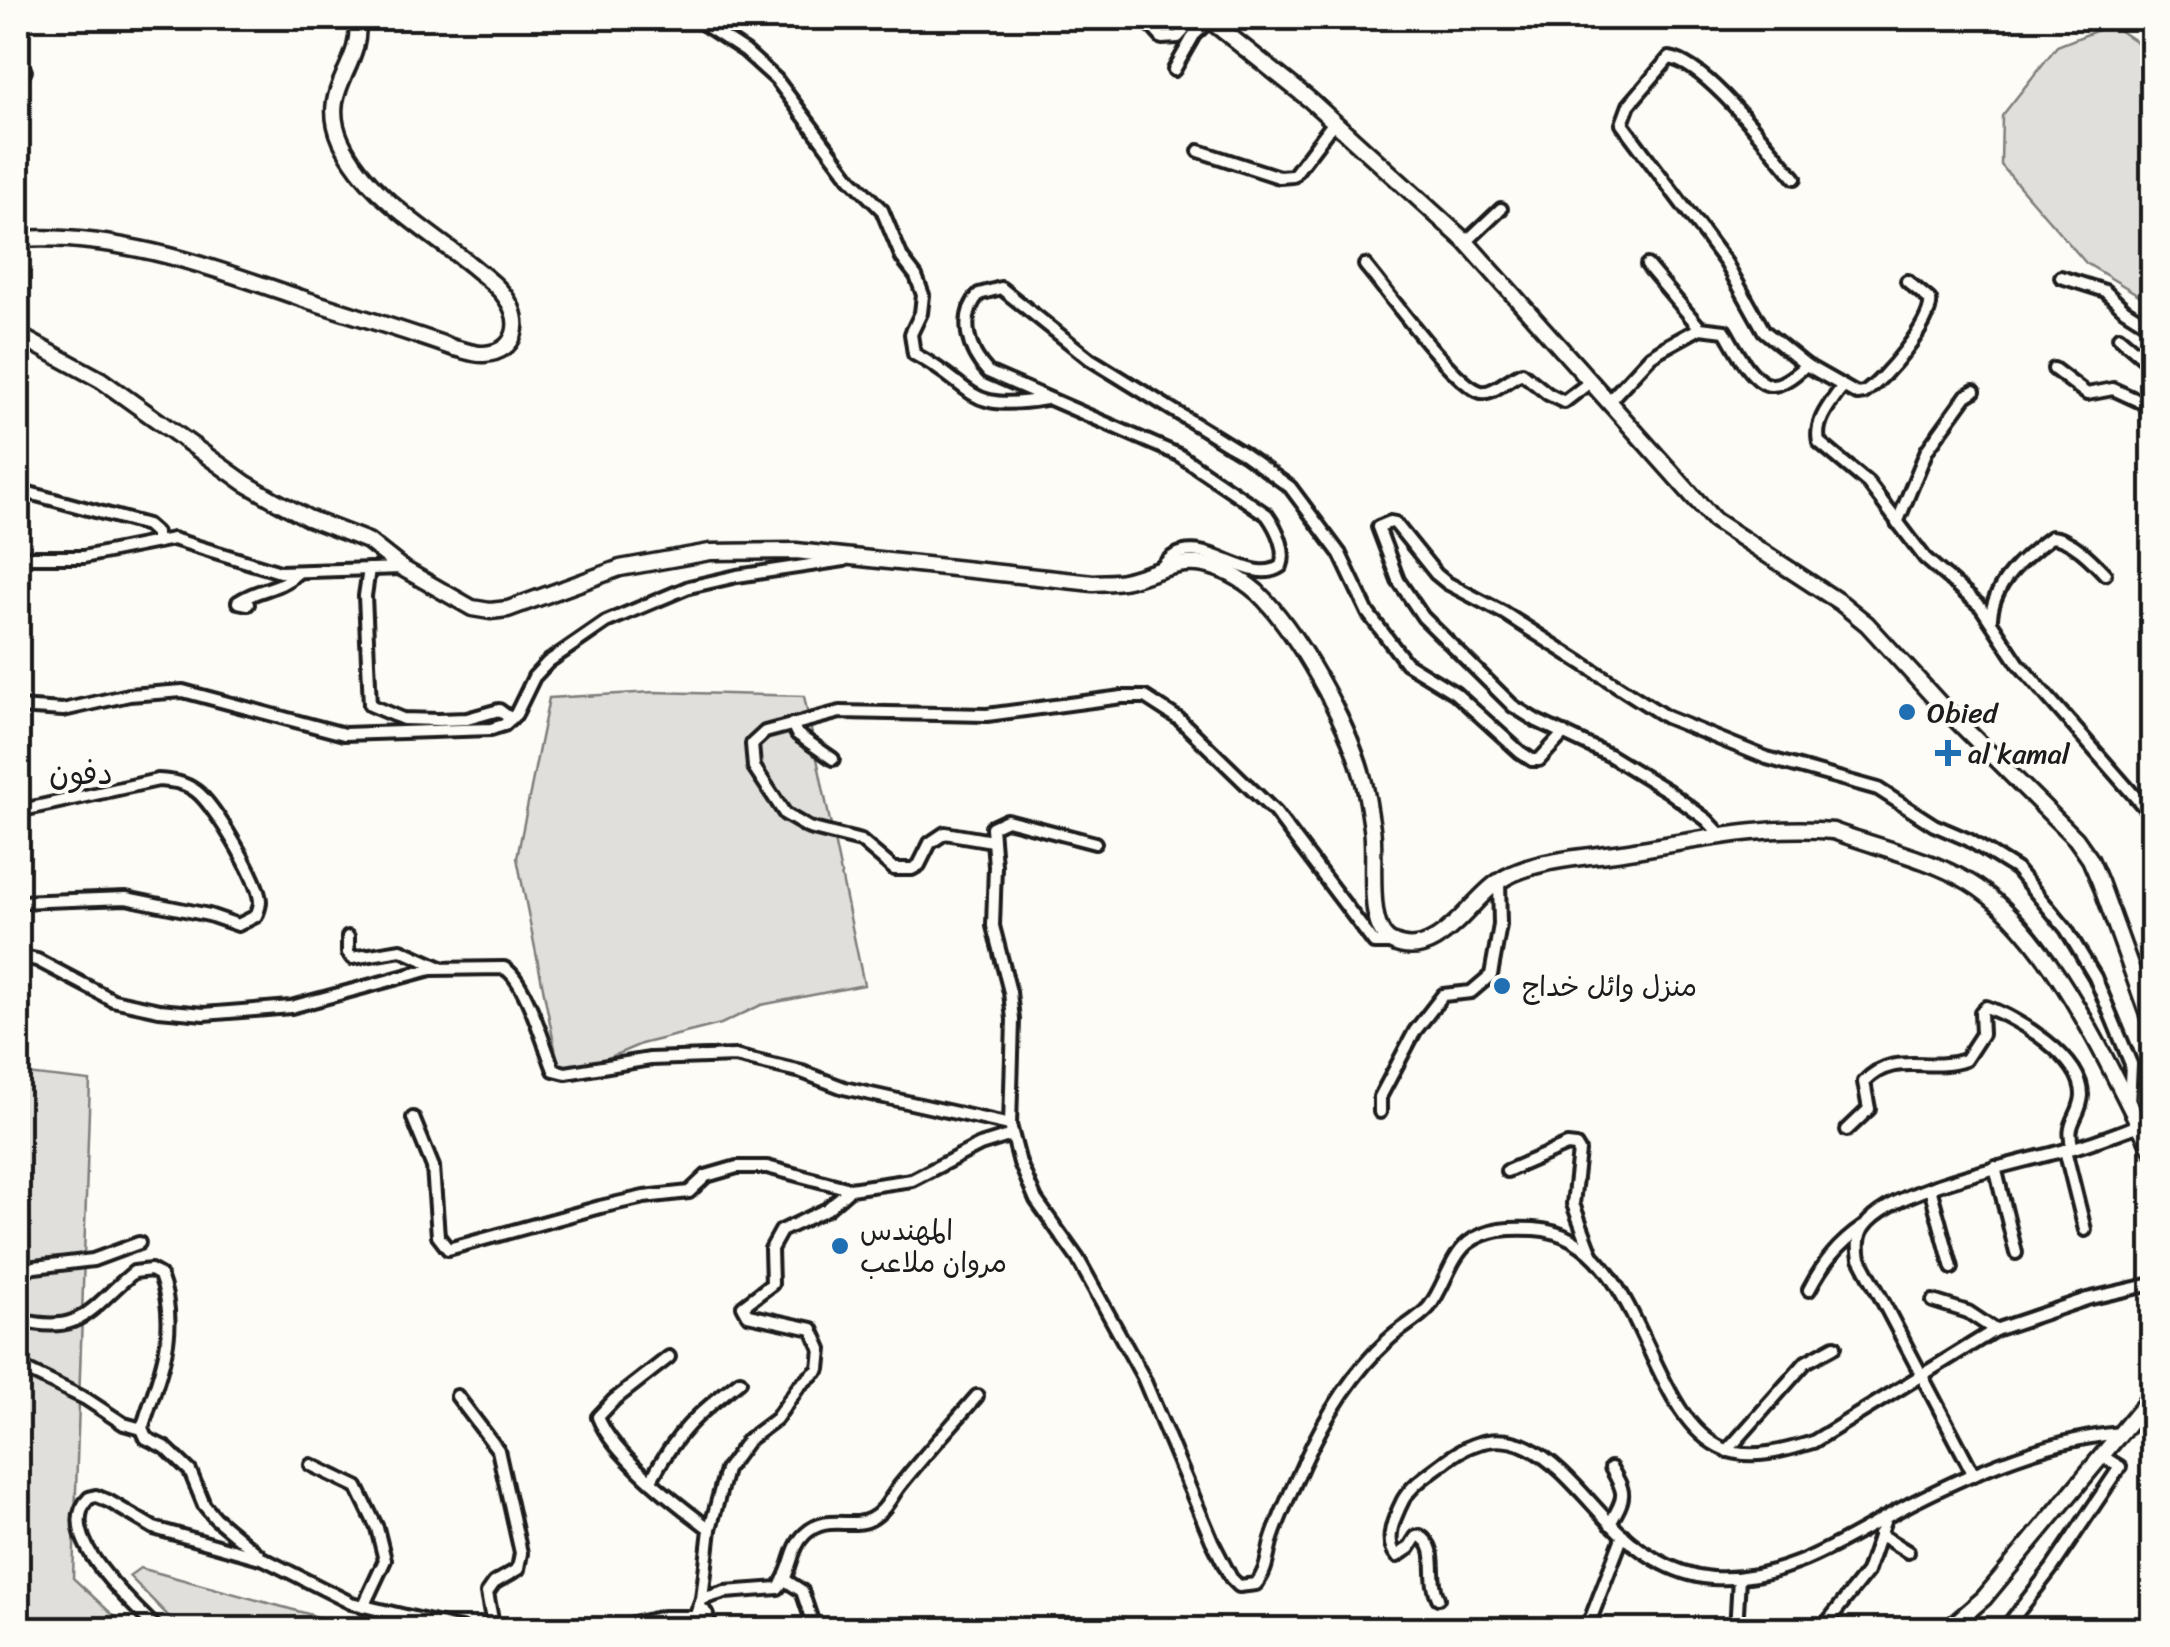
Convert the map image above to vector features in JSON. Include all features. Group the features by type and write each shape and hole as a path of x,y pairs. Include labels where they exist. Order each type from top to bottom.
{"street":[{"path":"18,239 140,248 454,348 487,354 500,349 516,332 518,319 505,295 386,198 364,176 342,141 332,102 358,43 357,18"},
{"path":"694,18 745,51 776,79 850,178 882,210 902,258 924,295 910,345 914,354 942,370 979,400 1003,404 1047,399"},
{"path":"1144,18 1162,38 1178,38 1204,18"},
{"path":"1174,70 1204,18"},
{"path":"1204,18 1334,122 1466,242 1714,520 1867,624 1941,705 2076,839 2100,882 2152,1026"},
{"path":"1795,178 1727,99 1682,60 1669,58 1629,105 1622,124 1726,264 1764,330 1806,365 1858,394 1870,390 1930,312 1930,300 1907,281"},
{"path":"1199,151 1279,177 1293,176 1334,122"},
{"path":"1466,242 1502,209"},
{"path":"1366,266 1454,374 1478,391 1490,391 1522,373 1564,402 1590,382"},
{"path":"1647,266 1700,328"},
{"path":"2062,276 2106,290 2152,328"},
{"path":"1162,568 1170,556 1180,551 1268,571 1274,571 1284,560 1272,521 1179,456 988,372 972,350 968,322 974,300 985,290 1000,288 1098,365 1244,454 1290,487 1340,554 1368,613 1416,672 1455,693 1532,760 1546,756 1564,733"},
{"path":"1609,401 1651,356 1700,328 1725,331 1756,377 1770,385 1778,384 1806,365"},
{"path":"18,335 100,380 245,483 308,518 368,541 402,568 472,608 508,609 620,568 696,554 796,551 1093,583 1122,581 1162,568 1200,564 1240,578 1269,606 1305,656 1348,736 1363,776 1374,840 1377,922 1383,936 1393,943"},
{"path":"2119,336 2152,365"},
{"path":"2054,369 2087,394 2113,389 2152,406"},
{"path":"1842,386 1823,416 1819,442 1868,483 1925,558 1990,618 2018,663 2152,816"},
{"path":"1897,523 1927,450 1974,390"},
{"path":"18,490 147,525 156,533 156,540"},
{"path":"1723,836 1668,791 1609,755 1514,706 1423,617 1398,580 1378,528 1395,523 1447,583 1543,637 1645,706 1766,758 1878,789 1934,825 1969,840 2016,869 2066,929 2095,977 2131,1064 2129,1104"},
{"path":"1990,618 1993,600 2005,580 2051,537 2061,538 2105,574"},
{"path":"18,557 83,556 173,539 280,572 402,568"},
{"path":"18,707 63,710 130,695 183,692 344,734 491,728 511,718 526,697 534,676 587,632 606,622 703,583 850,559"},
{"path":"369,569 365,596 370,706 403,719 467,719 498,710 511,718"},
{"path":"248,604 238,602 261,590 283,586 297,574"},
{"path":"992,841 945,832 930,843 919,865 894,869 860,840 795,822 779,806 754,767 752,744 760,735 840,712 987,715 1146,697 1178,720 1274,812 1374,944 1421,944 1438,936 1498,881 1556,862 1723,836 1810,829 1833,831 1966,880 2012,913 2107,1058 2152,1150"},
{"path":"792,724 797,734 832,760"},
{"path":"18,811 158,780 179,781 196,790 210,805 255,885 260,904 256,916 238,925 126,898 18,902"},
{"path":"1094,843 1007,820 992,827 996,866 993,926 1013,1020 1011,1130 1036,1200 1078,1259 1158,1406 1212,1541 1239,1586 1256,1584 1263,1574 1295,1482 1347,1390 1386,1341 1428,1308 1461,1250 1470,1241 1504,1229 1543,1230 1578,1245 1594,1260 1630,1306 1683,1412 1707,1438 1726,1451 1742,1454 1782,1451 1813,1442 1995,1330 2087,1299 2152,1284"},
{"path":"1380,1112 1380,1097 1429,1010 1443,995 1471,992 1492,976 1500,925 1498,881"},
{"path":"348,937 352,958 401,950 440,968"},
{"path":"18,956 37,960 113,1000 204,1014 291,1007 332,998 409,972 504,968 513,972 554,1070 566,1074 650,1059 734,1056 1011,1130"},
{"path":"1847,1130 1868,1109 1864,1082 1867,1078 1888,1066 1907,1062 1940,1066 1965,1060 1982,1034 1981,1012 1986,1007 2048,1043 2074,1072 2082,1089 2081,1103 2069,1130 2069,1149 2084,1230"},
{"path":"413,1118 433,1167 438,1236 448,1250 644,1197 689,1192 706,1176 737,1167 767,1166 850,1189 912,1180 1011,1130"},
{"path":"1809,1290 1843,1240 1876,1216 1930,1188 2140,1125"},
{"path":"1508,1170 1566,1146 1576,1146 1579,1151 1573,1204 1594,1260"},
{"path":"1995,1168 2016,1252"},
{"path":"1930,1188 1952,1268"},
{"path":"699,1630 710,1529 726,1470 748,1440 776,1419 799,1386 819,1369 819,1340 812,1329 748,1316 743,1306 772,1284 771,1249 781,1231 827,1210 850,1189"},
{"path":"1864,1226 1858,1246 1860,1258 1974,1476"},
{"path":"18,1269 94,1260 138,1244"},
{"path":"18,1319 48,1326 90,1315 134,1272 151,1270 160,1275 169,1300 171,1323 142,1429 146,1438 166,1448 190,1471 214,1518 264,1559"},
{"path":"1933,1302 1968,1312 1995,1330"},
{"path":"1726,1451 1806,1362 1835,1346"},
{"path":"670,1357 598,1417 651,1480 710,1529"},
{"path":"18,1366 86,1399 124,1424 142,1429"},
{"path":"651,1480 668,1446 682,1430 740,1382"},
{"path":"1946,1630 1984,1598 2152,1390"},
{"path":"457,1396 498,1450 522,1553 518,1569 487,1593 494,1630"},
{"path":"610,1630 701,1609 725,1592 778,1588 804,1535 832,1521 864,1522 883,1511 977,1396"},
{"path":"1438,1598 1431,1578 1434,1550 1420,1536 1397,1556 1390,1542 1394,1520 1409,1492 1457,1452 1485,1440 1503,1439 1523,1445 1565,1472 1610,1524 1664,1564 1707,1578 1739,1578 1761,1576 1798,1564 1974,1476 2048,1447 2121,1433"},
{"path":"2004,1630 2052,1568 2120,1467 2102,1456"},
{"path":"310,1465 357,1487 377,1528 385,1560 363,1607"},
{"path":"1610,1524 1624,1497 1611,1468"},
{"path":"158,1630 84,1544 80,1514 89,1498 96,1496 110,1502 154,1528 264,1559 363,1607 465,1630"},
{"path":"1821,1630 1868,1572 1885,1518"},
{"path":"1582,1630 1591,1618 1622,1534"},
{"path":"1879,1534 1908,1552"},
{"path":"1736,1630 1739,1578"},
{"path":"785,1580 802,1591 815,1630"},
{"path":"701,1609 712,1630"}],"shaded area":[{"path":"2111,25 2152,52 2152,303 2086,263 2001,165 2002,116 2057,46"},
{"path":"654,692 804,696 864,985 761,1005 721,1024 641,1044 561,1078 517,858 549,698"},
{"path":"18,1073 90,1081 73,1578 128,1629 18,1630"},
{"path":"140,1568 312,1615 348,1629 181,1629 129,1576"}],"place":[{"name":"Obied","path":"1907,712"},
{"name":"al kamal","path":"1948,753"},
{"name":"منزل وائل خداج","path":"1502,986"},
{"name":"المهندس مروان ملاعب","path":"840,1246"}],"district":[{"name":"دفون","path":"81,773"}]}
